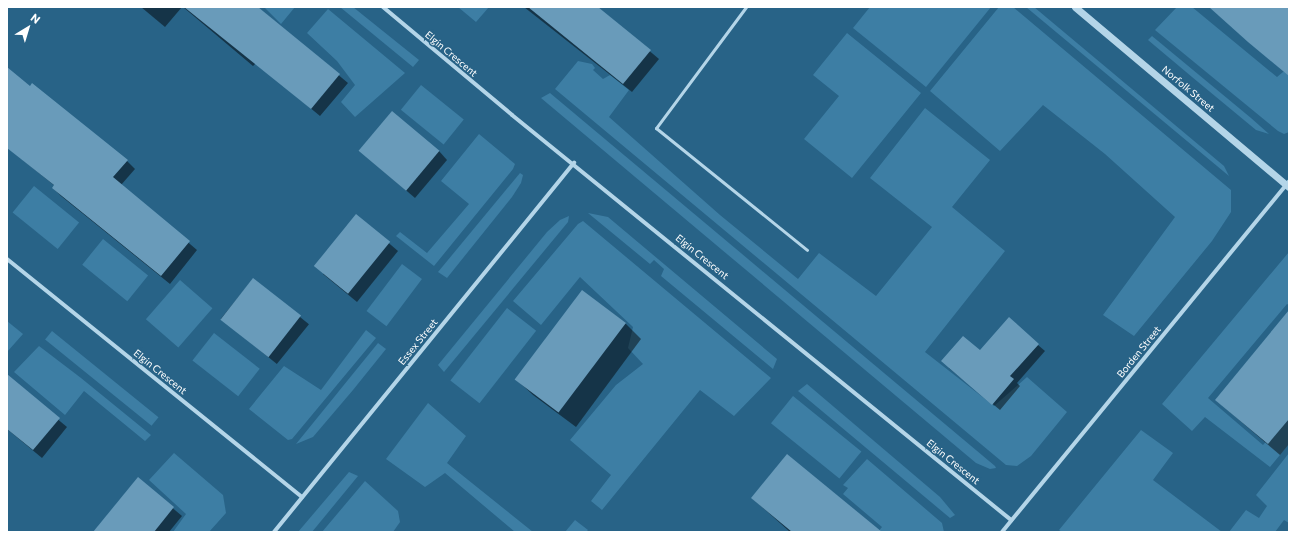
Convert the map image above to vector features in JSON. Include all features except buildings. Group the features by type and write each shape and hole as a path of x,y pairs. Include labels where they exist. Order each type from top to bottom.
{"street":[{"name":"Elgin Crescent","path":"383,7 506,110 574,163 1011,520"},
{"name":"Norfolk Street","path":"1074,7 1288,184"},
{"name":"Essex Street","path":"274,532 574,163"},
{"name":"Borden Street","path":"1002,532 1288,184"},
{"name":"Elgin Crescent","path":"7,259 302,497"}],"lane":[{"path":"746,7 656,128 807,250"}],"shaded area":[{"path":"264,7 295,7 281,24"},
{"path":"340,7 353,7 419,60 413,67"},
{"path":"458,7 489,7 476,22"},
{"path":"870,7 991,7 926,87 853,28"},
{"path":"999,7 1013,7 1231,190 1231,212 1212,241 1134,336 1103,315 1175,217 1105,154 1043,105 1000,151 930,91"},
{"path":"1026,7 1034,7 1224,166 1229,176"},
{"path":"1177,7 1192,7 1277,77 1289,67 1289,132 1284,134 1278,131 1155,30"},
{"path":"328,9 405,73 355,117 341,102 355,85 337,61 307,33"},
{"path":"847,33 921,93 852,178 804,139 839,96 813,75"},
{"path":"1152,36 1269,134 1256,130 1192,77 1148,40"},
{"path":"578,61 592,64 595,68 593,70 603,79 610,75 629,90 609,117 720,215 798,279 819,253 876,296 932,227 870,178 925,108 990,160 952,207 1005,251 925,352 994,406 1027,377 1067,412 1031,456 1017,466 1006,465 555,89"},
{"path":"421,85 464,120 444,144 401,110"},
{"path":"550,93 996,468 990,469 976,463 541,98"},
{"path":"479,134 515,164 513,169 434,266 396,236 400,232 427,253 469,204 441,181"},
{"path":"520,173 523,175 521,183 512,197 447,278 438,272"},
{"path":"34,186 79,223 58,249 13,212"},
{"path":"588,213 608,217 777,359 773,369 661,276 664,269 654,260 650,264"},
{"path":"569,216 568,222 444,372 438,365 547,232 560,220"},
{"path":"583,221 771,378 734,416 700,390 602,510 591,501 611,475 570,440 616,385 643,364 628,348 633,327 580,277 541,325 513,301 578,224"},
{"path":"103,239 148,276 127,301 82,265"},
{"path":"1289,252 1289,305 1287,304 1208,398 1263,445 1289,417 1289,444 1270,467 1205,417 1192,431 1162,404"},
{"path":"402,264 422,279 386,326 366,311"},
{"path":"180,280 212,308 178,347 146,319"},
{"path":"507,308 536,331 480,403 450,380"},
{"path":"7,321 23,334 7,352"},
{"path":"366,330 376,338 292,439 288,440 249,409 284,366 321,390"},
{"path":"52,331 158,417 152,426 45,340"},
{"path":"214,333 260,369 238,396 192,361"},
{"path":"378,343 386,349 353,390 313,437 296,444"},
{"path":"39,346 151,435 145,441 84,391 65,415 14,372"},
{"path":"807,384 940,497 955,515 950,518 798,391"},
{"path":"793,396 861,451 839,479 771,423"},
{"path":"428,403 466,436 447,463 533,532 515,532 445,473 425,487 386,459"},
{"path":"1141,430 1173,453 1153,480 1222,532 1062,532 1059,530"},
{"path":"174,453 223,495 226,513 209,532 173,532 186,514 149,480"},
{"path":"1289,453 1289,523 1284,520 1275,532 1229,532 1246,510 1259,518 1267,506 1256,495"},
{"path":"867,459 942,523 944,532 878,532 882,527 843,494 848,488 843,485"},
{"path":"349,472 358,476 312,532 298,532"},
{"path":"365,481 398,511 400,522 393,532 322,532"},
{"path":"575,520 588,530 586,532 565,532"}]}
